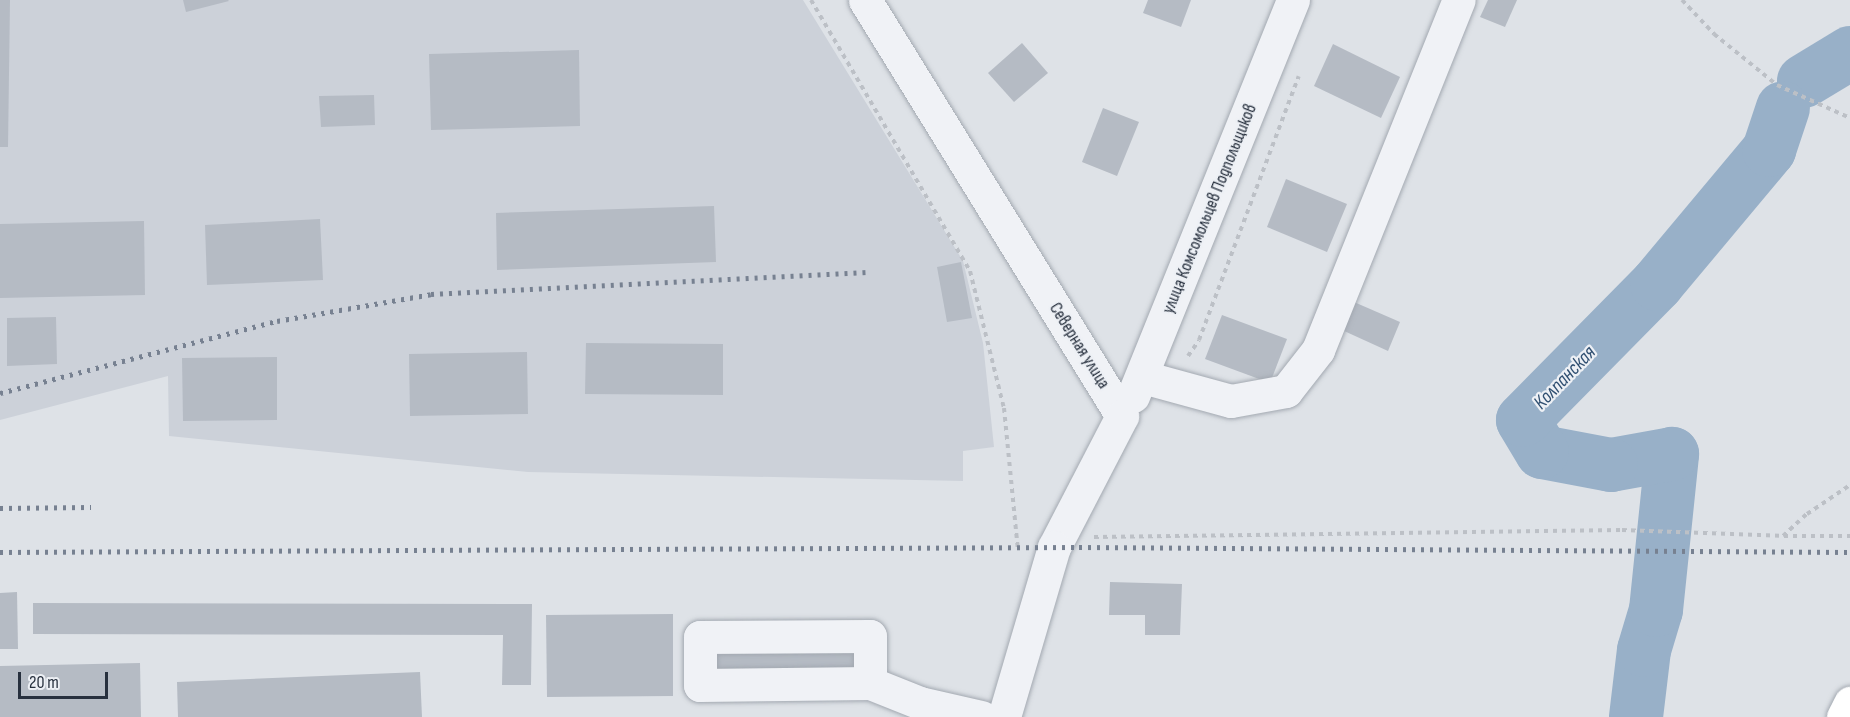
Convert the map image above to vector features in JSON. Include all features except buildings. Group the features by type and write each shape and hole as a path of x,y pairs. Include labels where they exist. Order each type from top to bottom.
{"main road":[{"path":"1843,717 1850,703"}],"street":[{"name":"Северная улица","path":"865,0 1122,416"},
{"name":"улица Комсомольцев Подпольщиков","path":"1122,416 1143,377 1293,0"},
{"path":"1143,377 1231,401 1286,391 1318,350 1459,0"},
{"path":"1004,717 1054,547 1122,416"},
{"path":"870,683 870,636 700,637 700,685 870,683 920,703 981,717"}],"path":[{"path":"811,0 970,271 1004,408 1018,556"},
{"path":"1682,0 1714,34 1777,86 1850,118"},
{"path":"1783,536 1807,514 1850,485"},
{"path":"1084,537 1641,533 1850,536"}],"shaded area":[{"path":"0,0 803,0 963,261 983,343 994,447 963,451 963,481 528,472 169,436 168,376 0,420"}],"waterway":[{"name":"Колпанская","path":"1804,81 1850,53"},
{"name":"Колпанская","path":"1636,717 1644,650 1656,610 1672,454 1611,465 1542,452 1523,420 1657,284 1769,150 1783,108"}],"railway":[{"path":"0,393 277,321 431,294 867,272"},
{"path":"0,508 91,507"},
{"path":"0,552 1079,547 1850,552"}]}
